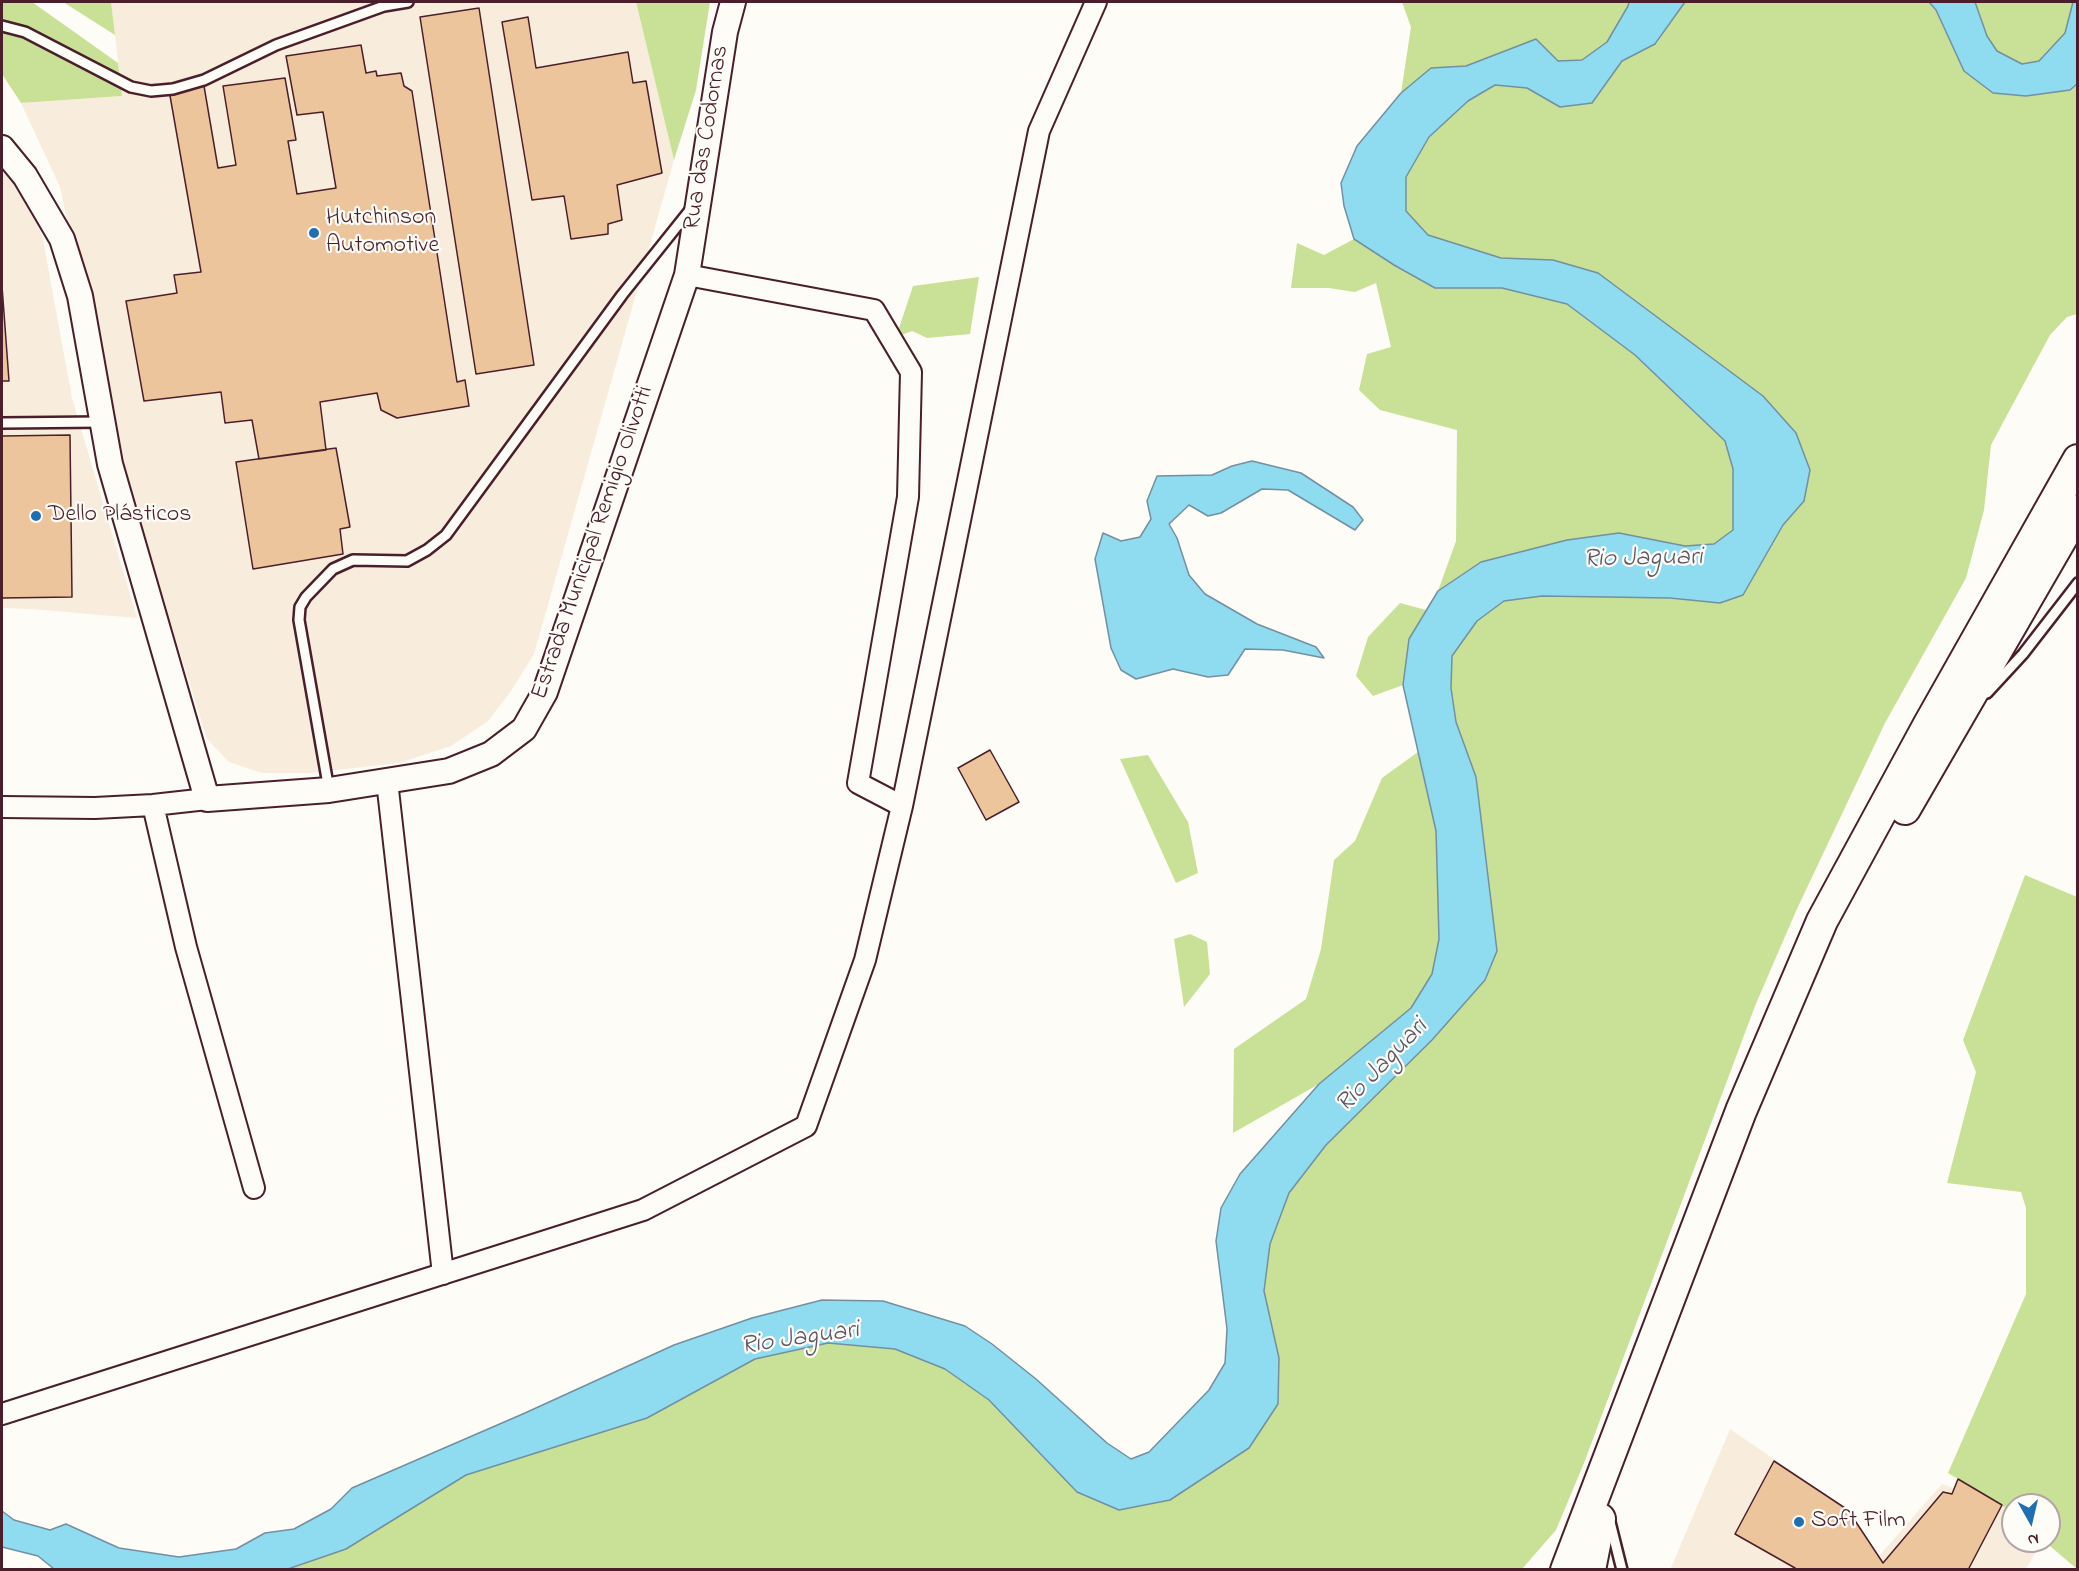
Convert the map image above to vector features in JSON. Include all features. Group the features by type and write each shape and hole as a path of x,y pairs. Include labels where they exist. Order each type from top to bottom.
{"main road":[{"path":"1581,1569 1741,1111 1822,921 1929,724 2078,459"},
{"path":"1566,1569 1599,1514 1815,972 1882,848 2078,510"},
{"path":"1550,1569 1599,1514"},
{"path":"1590,1569 1599,1514"}],"street":[{"name":"Rua das Codornas","path":"687,276 725,32 733,2"},
{"path":"2,1414 643,1210 806,1126 865,960 902,806 1039,131 1096,2"},
{"path":"2,148 25,176 62,239 80,296 110,464 207,799 153,806 2,807"},
{"path":"687,276 874,310 911,372 908,497 858,783 902,806"},
{"name":"Estrada Municipal Remigio Olivotti","path":"207,799 329,790 449,771 491,754 524,729 545,692 687,276"},
{"path":"387,780 443,1274"},
{"path":"153,806 186,947 254,1188"}],"lane":[{"path":"2,27 25,32 130,87 151,91 173,89 204,80 276,45 384,6 408,2"},
{"path":"329,790 299,620 300,607 306,597 333,569 353,560 407,561 427,550 446,535 622,295 697,201"},
{"path":"2,423 103,422"},
{"path":"1949,734 2023,654 2078,583"},
{"path":"1599,1514 1622,1569"}],"shaded area":[{"path":"111,2 636,2 674,160 534,654 511,691 488,721 451,746 399,763 308,773 262,773 229,762 207,739 117,452 60,187 21,103 122,96"},
{"path":"2,160 29,192 43,240 72,398 137,618 2,608"},
{"path":"1730,1429 1848,1510 1879,1556 1942,1484 1954,1488 1958,1479 2001,1504 2001,1553 2035,1553 2026,1569 1670,1570"}],"green space":[{"path":"2,2 32,2 118,63 122,96 21,103 2,74"},
{"path":"63,2 111,2 115,35"},
{"path":"636,2 710,2 696,90 674,160"},
{"path":"1402,2 1629,2 1607,42 1582,60 1558,61 1536,39 1466,66 1431,68 1401,93 1411,27"},
{"path":"1685,2 1929,2 1936,10 1964,71 2070,90 2077,84 2077,314 2067,317 2050,335 1991,445 1984,510 1966,578 1885,723 1796,911 1755,1006 1584,1463 1556,1530 1522,1569 288,1570 346,1549 466,1475 647,1418 755,1359 828,1343 895,1349 945,1369 989,1400 1077,1492 1119,1510 1279,1358 1264,1291 1270,1244 1289,1193 1326,1145 1432,1040 1486,861 1476,777 1456,722 1451,688 1452,656 1477,621 1504,601 1542,596 1670,598 1720,603 1743,595 1783,525 1803,501 1553,260 1501,258 1428,235 1406,211 1406,177 1429,137 1468,101 1495,85 1527,88 1560,107 1592,103 1622,61 1657,43"},
{"path":"1975,2 2073,2 2065,33 2039,61 2022,64 1997,51 1987,36"},
{"path":"1354,239 1435,288 1502,288 1567,304 1635,355 1725,441 1733,469 1733,530 1714,544 1685,546 1619,533 1481,562 1438,591 1456,541 1457,430 1380,410 1359,390 1367,354 1391,347 1376,283 1355,292 1329,288 1291,288 1297,243 1324,255"},
{"path":"979,277 970,334 927,338 912,331 896,337 913,286"},
{"path":"1400,603 1426,610 1409,639 1403,685 1373,696 1356,676 1368,637"},
{"path":"1418,752 1436,831 1439,939 1432,974 1411,1008 1319,1084 1233,1133 1234,1049 1306,999 1321,949 1334,860 1355,841 1382,778"},
{"path":"1148,755 1188,822 1198,873 1176,883 1120,759"},
{"path":"2025,875 2077,897 2077,1569 2058,1553 2061,1553 2061,1493 2001,1493 2001,1504 1948,1473 2026,1294 2026,1208 2021,1192 1947,1183 1976,1072 1963,1040"},
{"path":"1190,934 1207,942 1210,974 1184,1007 1174,939"}],"water":[{"name":"Rio Jaguari","path":"1629,2 1685,2 1655,44 1622,61 1592,103 1560,107 1527,88 1495,85 1468,101 1429,137 1406,177 1406,211 1428,235 1501,258 1553,260 1598,273 1763,396 1796,433 1810,470 1804,501 1783,525 1743,595 1720,603 1670,598 1542,596 1504,601 1477,621 1452,656 1451,688 1456,722 1476,777 1497,951 1485,980 1432,1040 1326,1145 1289,1193 1270,1244 1264,1291 1279,1358 1278,1404 1249,1448 1170,1500 1119,1510 1077,1492 989,1400 945,1369 895,1349 828,1343 755,1359 647,1418 466,1475 346,1549 288,1569 54,1569 38,1556 2,1547 2,1511 14,1520 50,1530 66,1524 119,1548 179,1557 236,1549 265,1533 294,1529 331,1509 352,1488 674,1345 752,1318 822,1300 883,1301 965,1326 1036,1379 1107,1443 1131,1459 1149,1452 1209,1390 1225,1363 1227,1329 1216,1241 1221,1208 1240,1174 1319,1084 1411,1008 1432,974 1439,939 1436,831 1403,685 1409,639 1438,591 1481,562 1567,540 1619,533 1685,546 1714,544 1733,530 1733,469 1725,441 1635,355 1567,304 1502,288 1435,288 1354,239 1344,206 1341,183 1357,146 1401,93 1431,68 1466,66 1536,39 1558,61 1582,60 1607,42"},
{"path":"1929,2 1975,2 1987,36 1997,51 2022,64 2039,61 2065,33 2073,2 2077,2 2077,84 2070,90 2026,96 1993,93 1964,71 1936,10"},
{"path":"1252,461 1301,473 1353,507 1363,520 1355,530 1288,490 1262,489 1221,513 1208,516 1189,505 1169,524 1177,538 1189,575 1205,594 1257,624 1316,647 1324,658 1283,650 1245,649 1228,675 1208,677 1173,669 1136,679 1121,670 1111,648 1095,559 1103,533 1121,541 1140,537 1151,519 1147,501 1157,476 1212,475 1232,466"}],"building":[{"path":"479,8 534,365 476,374 420,17"},
{"path":"528,17 536,68 628,52 633,83 646,81 662,173 617,185 622,220 608,224 608,234 571,239 564,196 532,200 502,22"},
{"name":"Hutchinson Automotive","path":"361,45 366,73 376,71 377,76 401,73 404,86 412,91 457,382 465,380 469,406 397,418 381,410 377,393 320,402 326,450 259,459 252,420 225,423 221,392 144,401 126,301 177,293 174,275 201,272 169,90 204,86 218,168 236,165 223,86 285,78 296,140 288,141 297,194 336,188 323,112 297,115 286,56"},
{"path":"2,286 9,381 2,381"},
{"name":"Dello Plásticos","path":"70,435 72,597 2,598 2,436"},
{"path":"336,448 350,527 340,529 343,554 253,569 236,462"},
{"path":"990,750 1019,802 986,820 958,768"},
{"name":"Soft Film","path":"1774,1461 1848,1510 1883,1563 1943,1492 1952,1494 1958,1479 2001,1504 1968,1570 1794,1570 1795,1568 1735,1534"}],"place":[{"name":"Hutchinson Automotive","path":"314,233"},
{"name":"Dello Plásticos","path":"36,516"},
{"name":"Soft Film","path":"1799,1522"}]}
